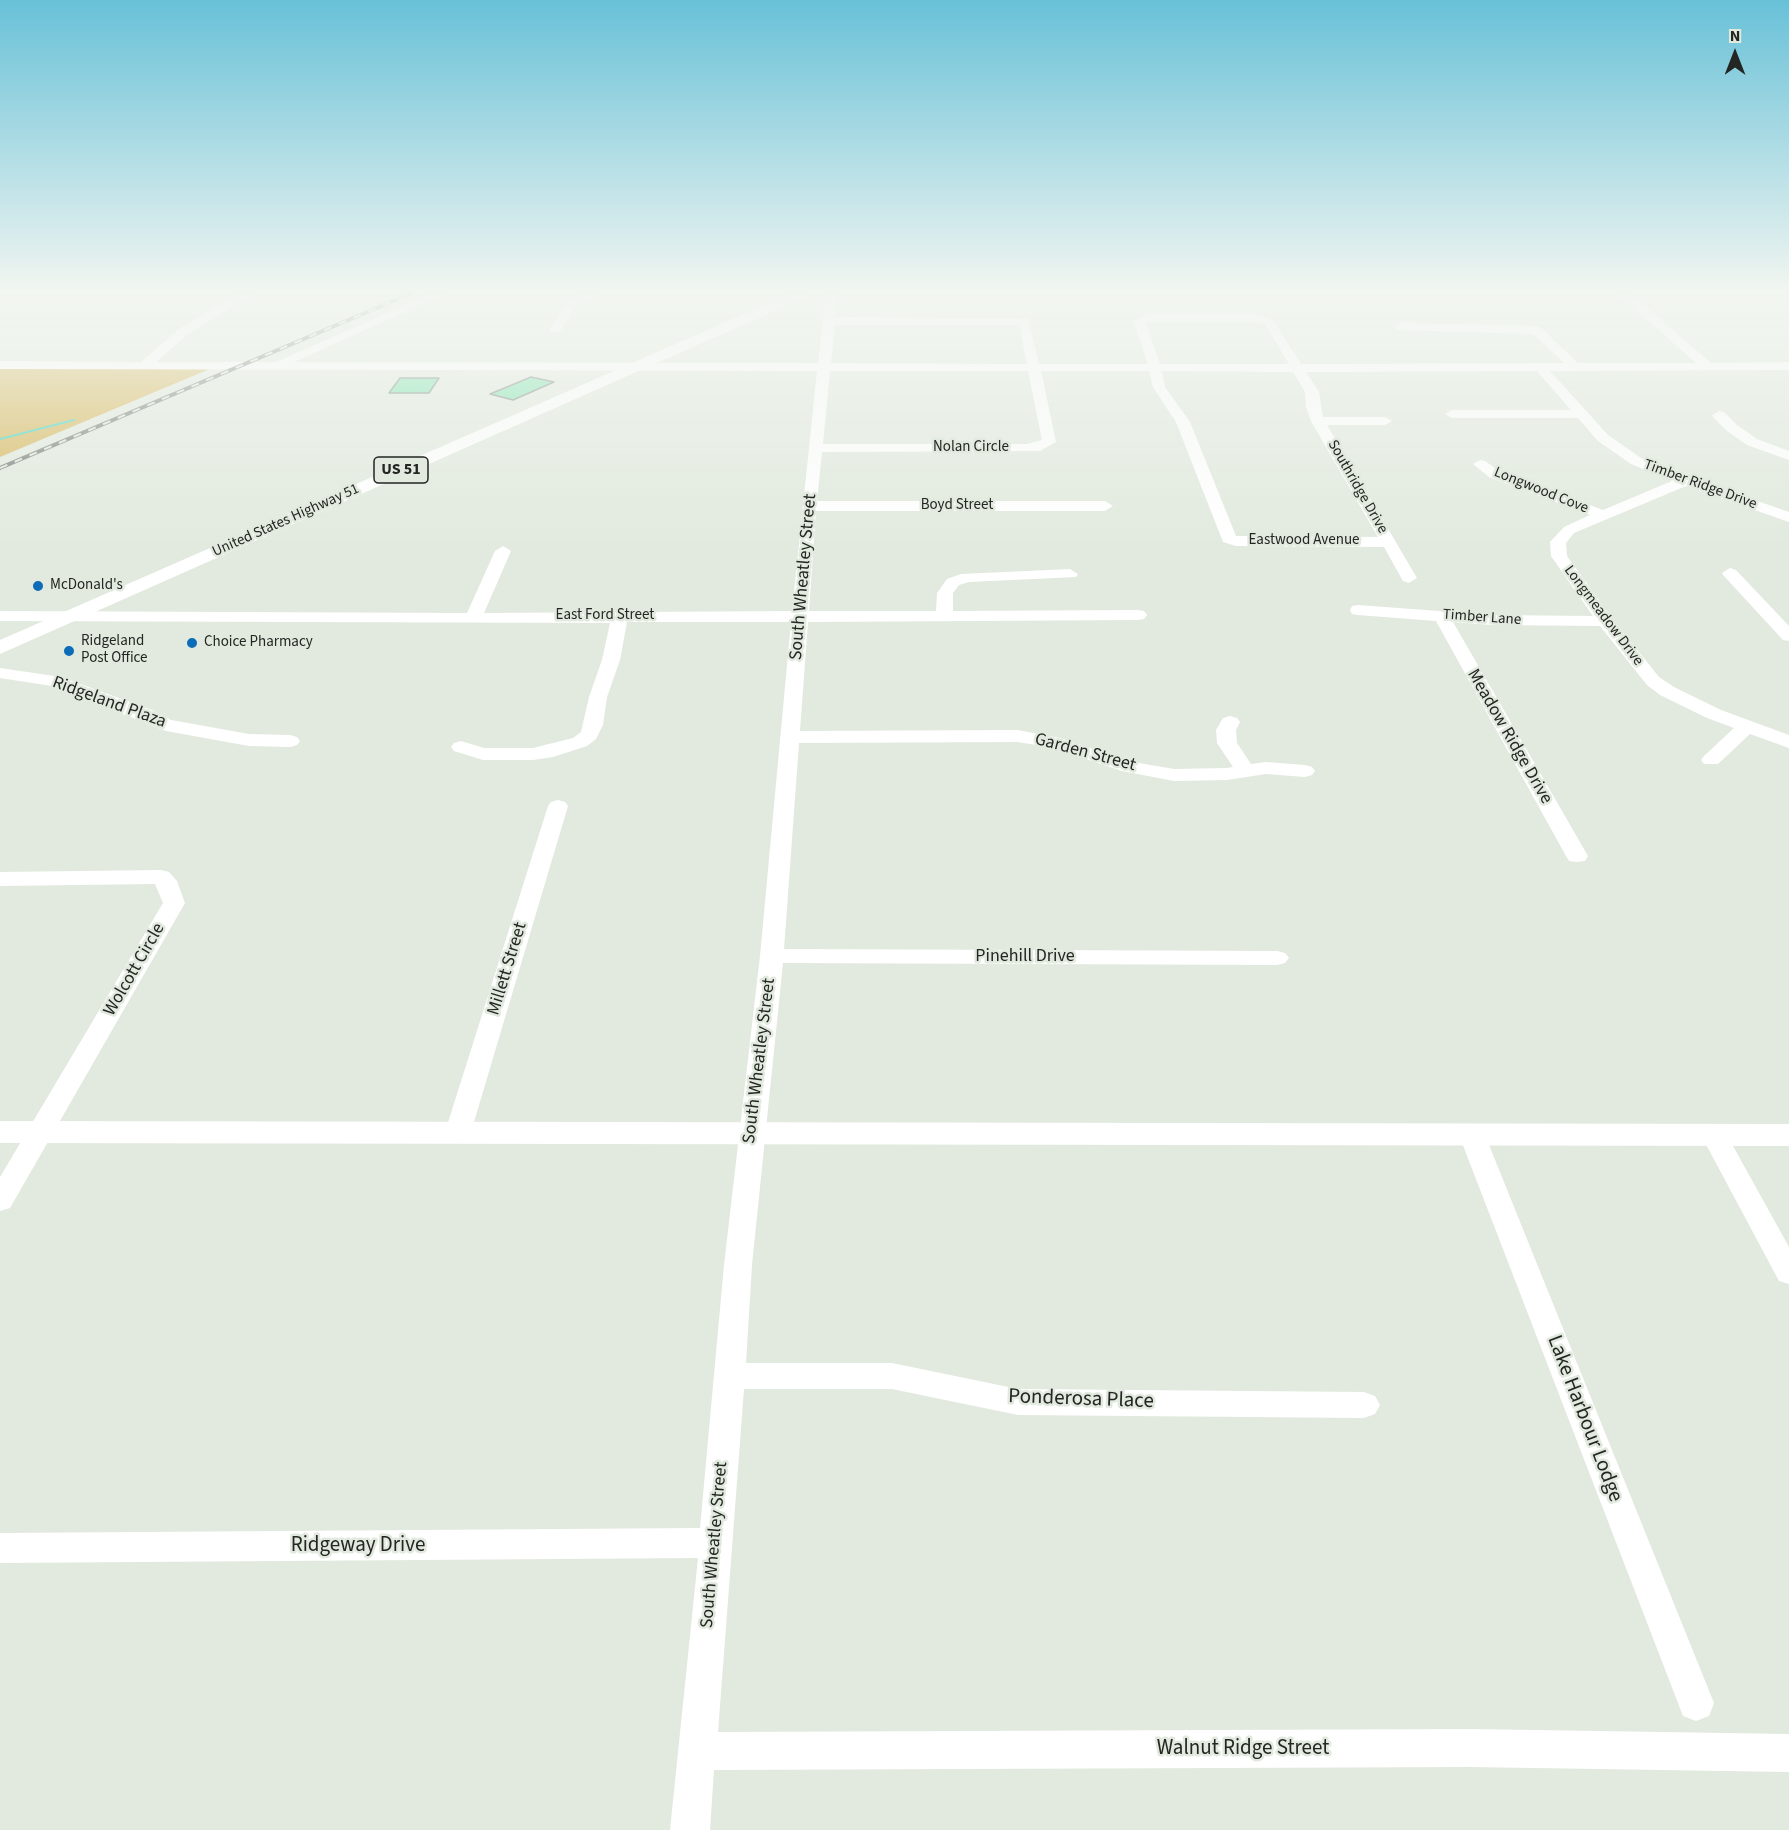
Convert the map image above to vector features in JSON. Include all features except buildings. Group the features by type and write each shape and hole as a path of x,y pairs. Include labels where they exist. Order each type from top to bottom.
{"main road":[{"name":"United States Highway 51","path":"0,648 608,378"},
{"path":"0,1132 1789,1135"}],"street":[{"name":"South Wheatley Street","path":"690,1830 716,1543 728,1376 751,1132 772,956 792,736 809,506 823,378"},
{"name":"Nolan Circle","path":"816,448 1040,447 1049,442 1035,378"},
{"name":"Eastwood Avenue","path":"1157,378 1159,387 1183,422 1229,539 1236,541 1389,542"},
{"name":"Southridge Drive","path":"1304,378 1312,392 1313,407 1318,421 1389,542"},
{"name":"Timber Ridge Drive","path":"1550,378 1581,414 1620,452 1652,469 1789,517"},
{"path":"1452,414 1581,414"},
{"path":"1719,415 1752,442 1789,456"},
{"path":"1318,421 1385,421"},
{"name":"Longwood Cove","path":"1480,465 1494,474 1603,515"},
{"name":"Longmeadow Drive","path":"1685,481 1569,530 1561,536 1557,550 1563,565 1653,681 1686,702 1789,741"},
{"name":"Boyd Street","path":"809,506 1105,506"},
{"path":"1389,542 1409,578"},
{"path":"473,618 503,551"},
{"path":"1730,573 1789,636"},
{"path":"944,616 945,593 953,582 967,577 1070,574"},
{"name":"Timber Lane","path":"1358,610 1503,621 1605,621"},
{"name":"East Ford Street","path":"0,616 473,618 1138,615"},
{"path":"461,747 483,754 533,754 560,750 580,742 589,735 598,697 611,660 620,616"},
{"name":"Meadow Ridge Drive","path":"1444,616 1445,623 1577,856"},
{"name":"Ridgeland Plaza","path":"0,673 55,681 146,714 166,725 249,740 290,741"},
{"path":"1230,722 1226,730 1227,743 1245,771"},
{"path":"1711,760 1747,727"},
{"name":"Garden Street","path":"792,736 966,734 1017,736 1053,742 1129,767 1174,775 1202,775 1266,768 1305,771"},
{"name":"Millett Street","path":"458,1132 558,806"},
{"name":"Wolcott Circle","path":"0,879 161,877 169,886 174,903 0,1201"},
{"name":"Pinehill Drive","path":"772,956 1277,958"},
{"name":"Lake Harbour Lodge","path":"1472,1135 1696,1703"},
{"path":"1714,1135 1789,1274"},
{"name":"Ponderosa Place","path":"728,1376 892,1376 1018,1402 1364,1405"},
{"name":"Ridgeway Drive","path":"0,1548 716,1543"},
{"name":"Walnut Ridge Street","path":"696,1750 1470,1748 1789,1753"}],"shaded area":[{"path":"0,378 187,378 0,457"}],"waterway":[{"path":"0,439 74,420"}],"railway":[{"path":"0,468 211,378"}],"place":[{"name":"McDonald's","path":"38,586"},
{"name":"Choice Pharmacy","path":"192,643"},
{"name":"Ridgeland Post Office","path":"69,651"}]}
